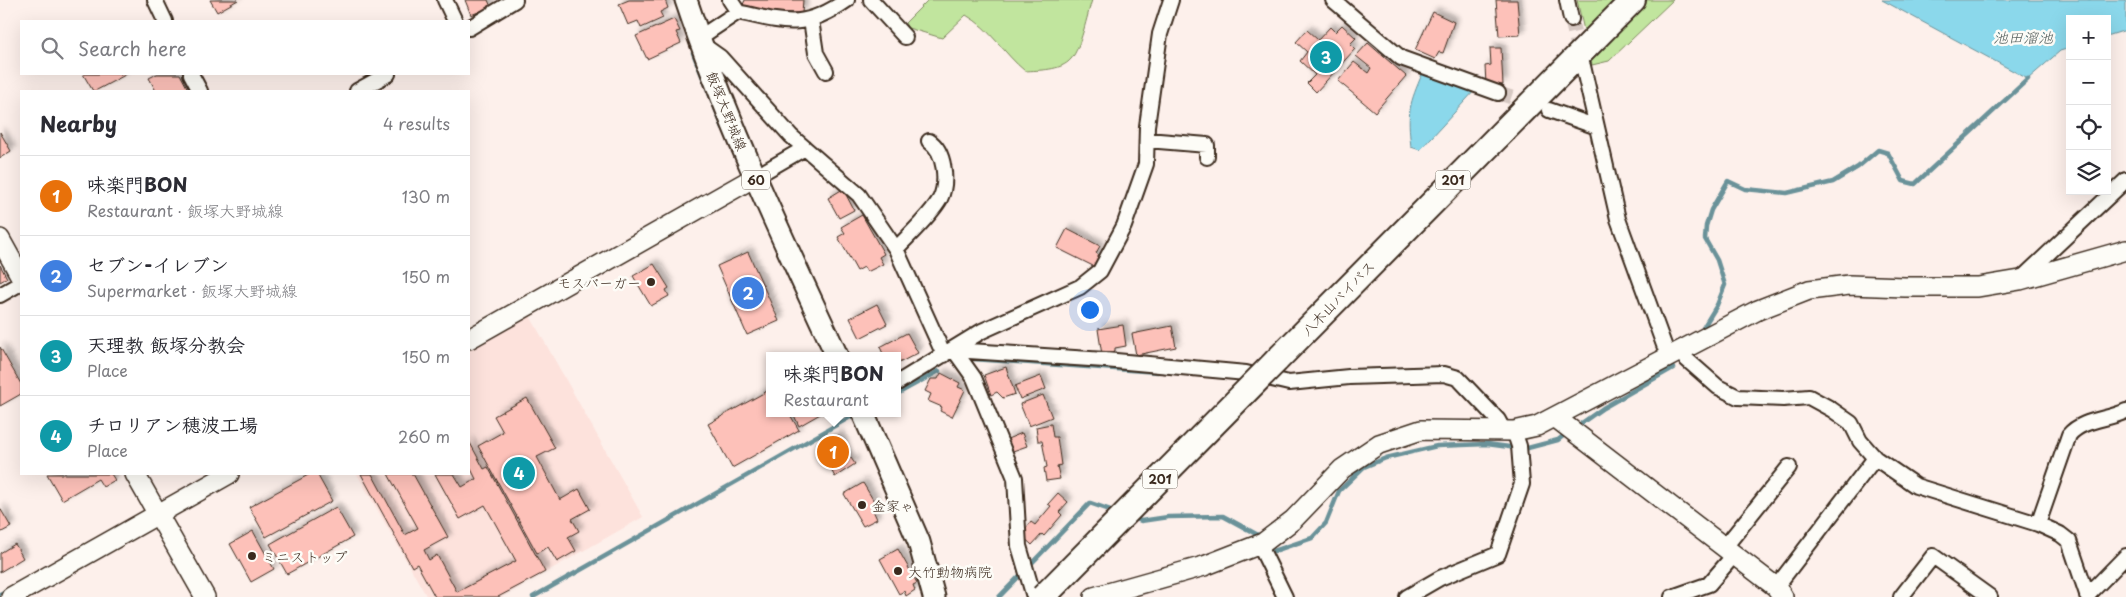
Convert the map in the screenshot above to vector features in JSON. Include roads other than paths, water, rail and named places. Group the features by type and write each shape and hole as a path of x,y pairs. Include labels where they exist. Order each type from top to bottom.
{"highway":[{"name":"八木山バイパス","path":"1043,597 1632,0"}],"main road":[{"name":"飯塚大野城線","path":"686,0 716,87 835,352"},
{"path":"865,417 919,542 934,597"}],"street":[{"path":"155,0 165,20"},
{"path":"445,0 455,20"},
{"path":"470,27 515,0"},
{"path":"730,0 738,12 786,22 811,20 847,0"},
{"path":"871,0 905,37"},
{"path":"901,381 982,331 1002,320 1080,287 1100,271 1124,226 1146,164 1147,140 1160,34 1172,0"},
{"path":"1333,0 1401,58 1498,93"},
{"path":"1567,0 1571,19"},
{"path":"738,12 700,41 720,57 791,136 859,195 896,249 949,352 974,378 1015,478 1019,546 1034,597"},
{"path":"811,20 816,52 826,71"},
{"path":"1583,66 1618,219 1673,354 1718,386 1738,396 1783,399 1809,397 1851,423 1860,441 1876,458 1916,486 2038,524 2060,534 2069,541 2087,597 2126,556"},
{"path":"192,75 199,90"},
{"path":"359,90 386,75"},
{"path":"1549,110 1597,127"},
{"path":"1147,140 1207,145 1207,157"},
{"path":"896,249 940,198 943,182 942,158 935,145 929,141"},
{"path":"470,338 805,148"},
{"path":"2020,280 2126,180"},
{"path":"0,239 20,275"},
{"path":"1094,597 1204,566 1259,544 1293,520 1342,470 1379,444 1421,430 1514,440 1537,426 1567,426 1673,354 1758,310 1809,290 1850,285 1906,287 1978,286 2020,280 2125,253"},
{"path":"0,295 20,284"},
{"path":"949,352 1105,360 1237,372 1289,383 1350,377 1444,374 1458,378 1498,420 1514,440 1522,484 1498,554 1440,578 1407,597"},
{"path":"2038,524 2069,435 2074,429 2082,425 2126,411"},
{"path":"1567,426 1780,592 1876,458"},
{"path":"1672,597 1709,584 1729,551 1790,467"},
{"path":"136,475 205,597"},
{"path":"11,597 227,475"},
{"path":"1259,544 1284,597"},
{"path":"1901,597 1933,556 1990,597"}],"water":[{"name":"池田溜池","path":"1882,0 2126,0 2126,30 2111,35 2111,15 2066,15 2066,49 2060,51 2028,79"},
{"path":"1423,72 1476,89 1420,150 1411,147 1409,116 1412,101"}],"waterway":[{"path":"693,53 723,128"},
{"path":"1703,328 1717,305 1725,285 1717,260 1705,239 1706,226 1711,210 1728,181 1745,189 1787,193 1833,182 1858,167 1878,150 1888,153 1903,181 1915,184 2028,79"},
{"path":"973,359 1158,372"},
{"path":"1576,427 1603,408 1673,368"},
{"path":"901,392 939,371"},
{"path":"533,597 850,417"},
{"path":"1274,551 1312,538 1326,523 1339,491 1364,467 1386,458 1437,446 1487,444 1524,449 1558,440 1567,433"},
{"path":"999,597 1090,503 1116,512"},
{"path":"1131,517 1141,521 1168,517 1223,516 1258,535"},
{"path":"0,594 8,590"}],"tunnel":[{"path":"1571,19 1580,57"},
{"path":"1498,93 1534,105"}],"place":[{"name":"天理教 飯塚分教会","path":"1326,57"},
{"name":"モスバーガー","path":"651,282"},
{"name":"セブン-イレブン","path":"748,293"},
{"name":"味楽門BON","path":"833,452"},
{"name":"チロリアン穂波工場","path":"519,473"},
{"name":"金家ゃ","path":"862,505"},
{"name":"ミニストップ","path":"252,556"},
{"name":"大竹動物病院","path":"898,571"}]}
